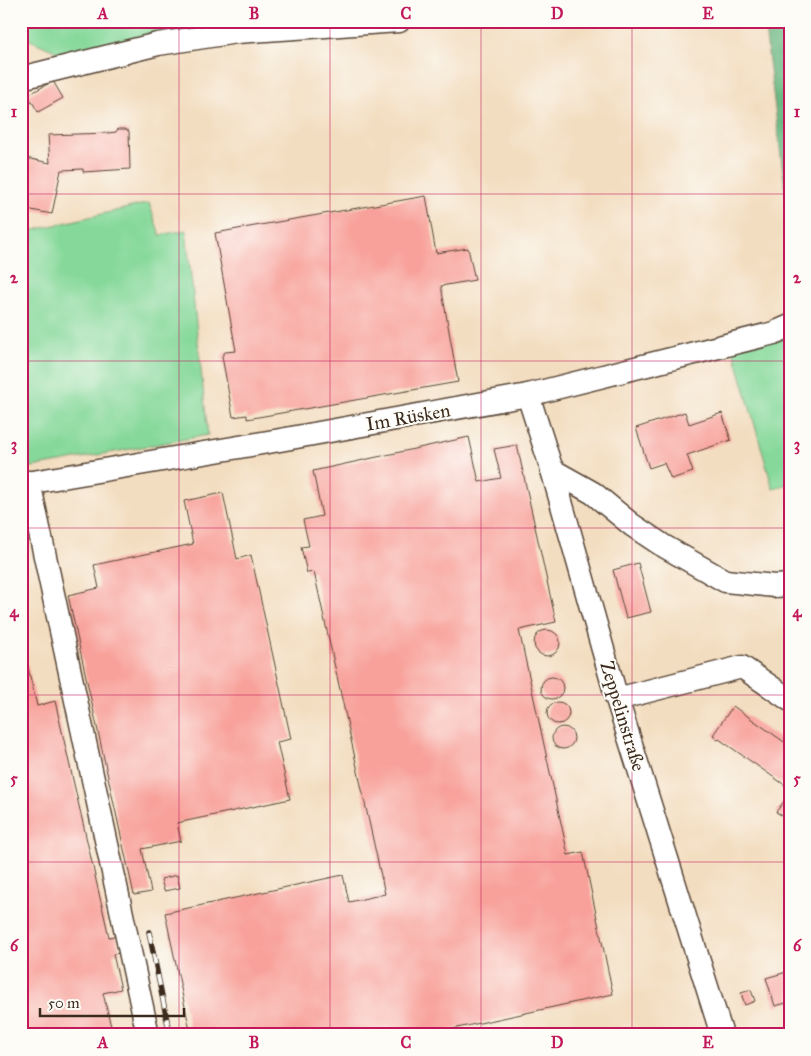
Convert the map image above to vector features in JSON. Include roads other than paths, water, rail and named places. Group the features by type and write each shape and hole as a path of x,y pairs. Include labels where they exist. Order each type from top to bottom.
{"street":[{"path":"21,78 158,44 237,32 399,21"},
{"name":"Im Rüsken","path":"25,483 280,440 528,395 774,333 790,326"},
{"name":"Zeppelinstraße","path":"528,395 552,470 617,699 722,1035"},
{"path":"552,470 593,493 662,545 725,581 775,586 790,585"},
{"path":"25,483 148,1035"},
{"path":"617,699 742,667 787,693"}],"railway":[{"path":"149,932 170,1035"}]}
